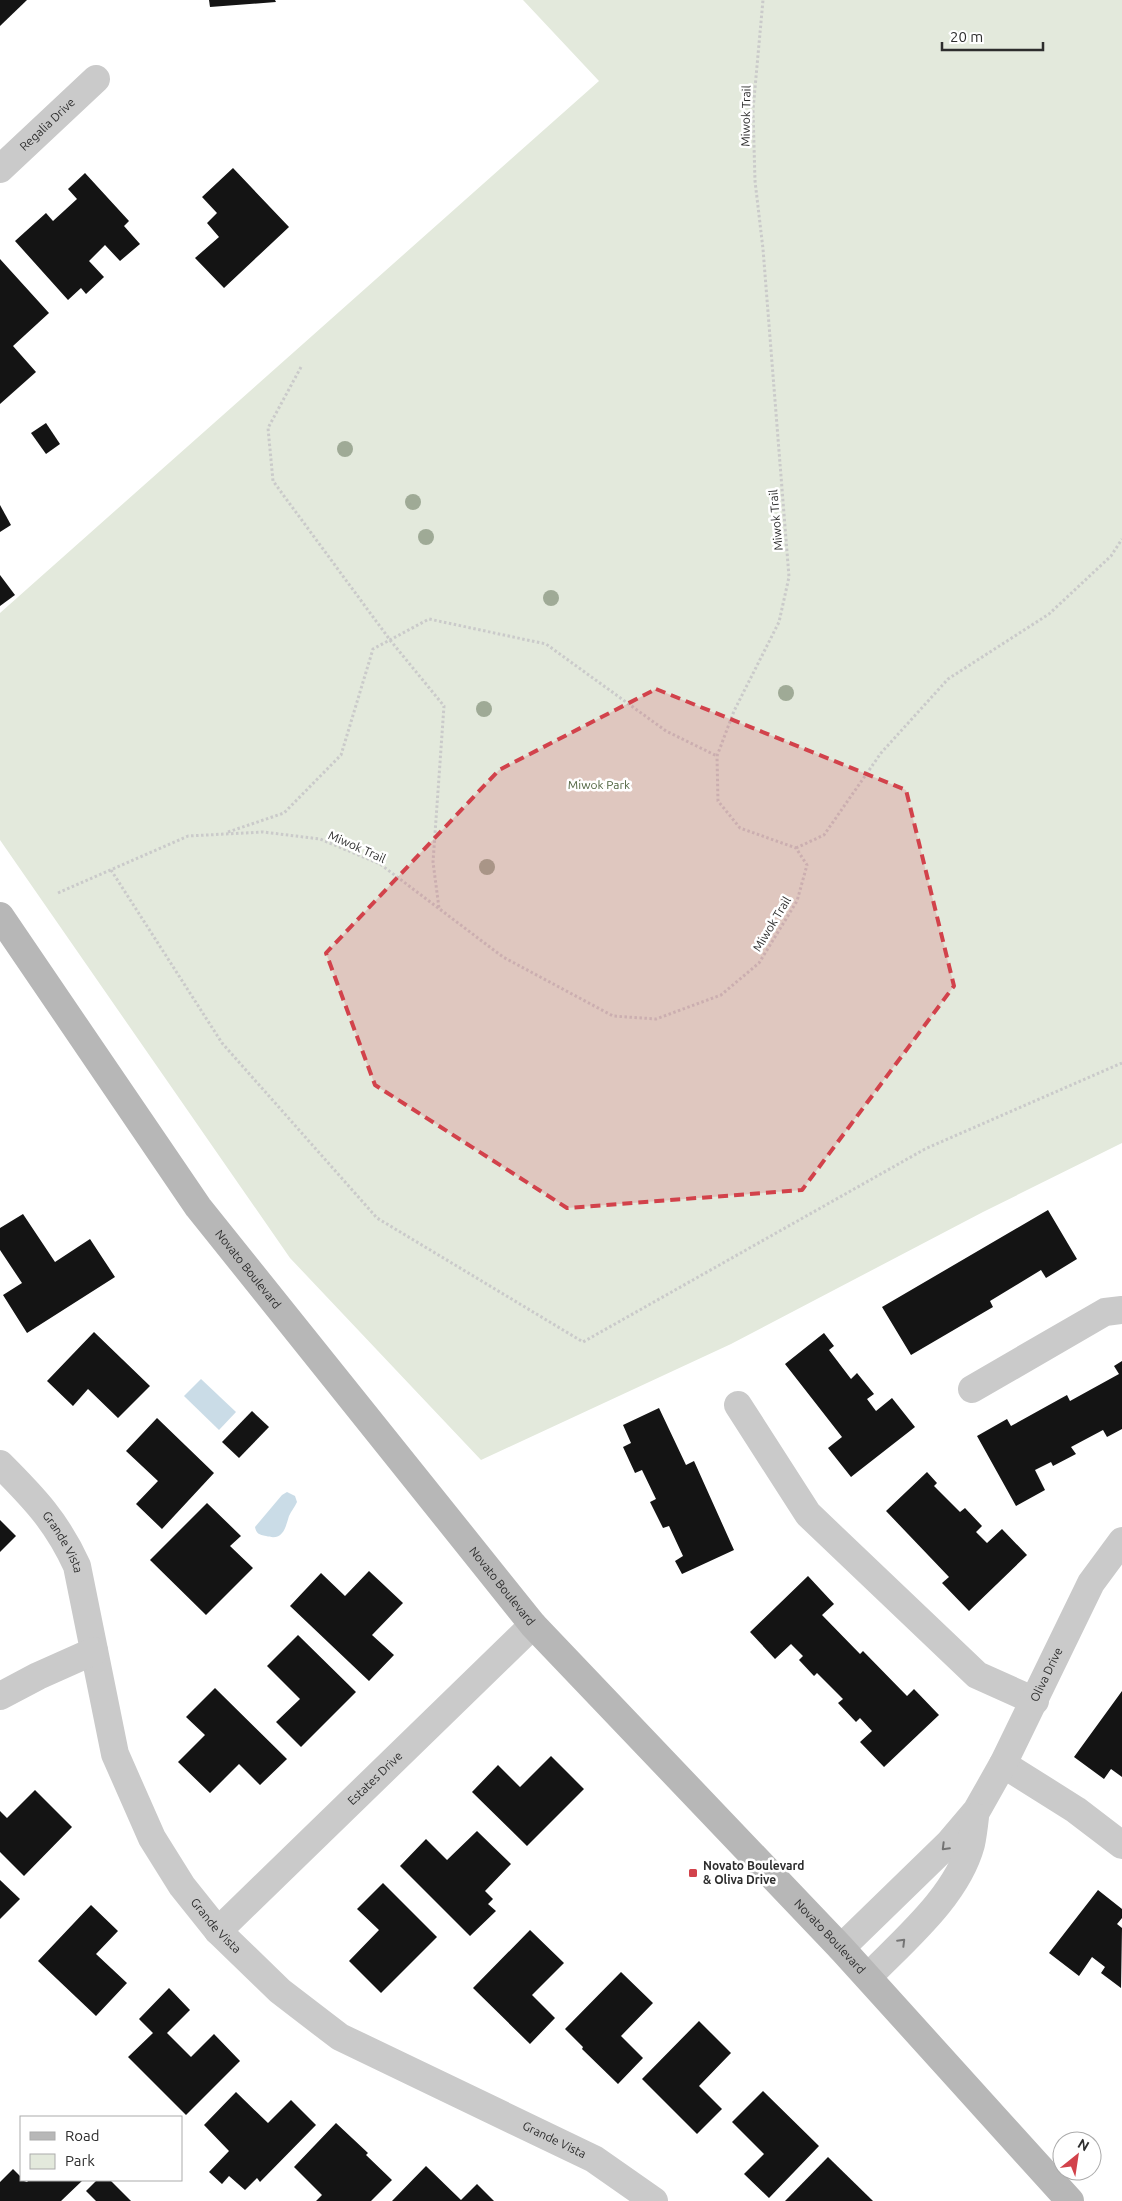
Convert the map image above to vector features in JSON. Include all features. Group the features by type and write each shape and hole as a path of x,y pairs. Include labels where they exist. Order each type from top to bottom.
{"main road":[{"name":"Novato Boulevard","path":"0,916 198,1207 533,1625 868,1976 1070,2201"}],"street":[{"name":"Regalia Drive","path":"0,169 96,79"},
{"path":"972,1389 1105,1312 1122,1310"},
{"path":"738,1405 808,1514 977,1675 1035,1701"},
{"name":"Grande Vista","path":"0,1464 51,1519 65,1539 77,1566 115,1754 152,1838 182,1886 218,1931 280,1991 340,2037 594,2159 654,2201"},
{"name":"Oliva Drive","path":"841,1948 950,1843 977,1810 1035,1701 1091,1583 1122,1541"},
{"name":"Estates Drive","path":"218,1931 533,1625"},
{"path":"0,1696 38,1676 94,1651"},
{"path":"1003,1764 1076,1810 1122,1845"},
{"name":"Oliva Drive","path":"868,1976 933,1910 957,1874 971,1844 977,1810"}],"path":[{"name":"Miwok Trail","path":"58,893 188,836 263,832 320,840 380,864 503,957 613,1016 656,1019 721,995 758,963 797,902 806,865 796,848 740,828 718,801 717,756 734,711 780,622 789,577 763,249 755,181 753,110 763,0"},
{"path":"301,367 268,428 273,481 390,640 444,706 433,862 440,908"},
{"path":"796,848 824,835 881,753 948,679 1049,614 1111,556 1122,539"},
{"path":"224,834 284,813 341,755 373,649 429,618 546,644 666,732 717,756"},
{"path":"111,870 222,1043 378,1218 583,1342 925,1149 1122,1063"}],"highlighted area":[{"path":"656,689 906,790 954,986 802,1190 567,1208 375,1085 326,953 499,770"}],"green space":[{"name":"Miwok Park","path":"523,0 1122,0 1122,1143 983,1212 731,1344 481,1460 290,1258 0,840 0,613 599,81"}],"water":[{"path":"201,1379 236,1412 219,1430 184,1396"},
{"path":"287,1492 295,1496 297,1502 282,1533 276,1537 261,1535 256,1531 255,1527 282,1495"}],"building":[{"path":"0,0 27,0 0,26"},
{"path":"209,0 275,0 276,2 210,7"},
{"path":"233,168 289,227 224,288 195,258 219,237 207,223 217,213 202,197"},
{"path":"85,173 129,221 124,226 140,244 120,261 105,245 89,261 104,277 86,294 81,288 68,300 15,241 46,213 53,221 77,199 68,189"},
{"path":"0,259 49,313 13,346 36,372 0,404"},
{"path":"46,423 60,444 46,454 31,433"},
{"path":"0,505 11,525 0,532"},
{"path":"0,575 15,595 0,606"},
{"path":"1048,1210 1077,1259 1046,1278 1041,1270 990,1301 993,1307 911,1355 882,1307"},
{"path":"23,1214 55,1262 90,1239 115,1277 27,1333 3,1295 22,1283 0,1250 0,1228"},
{"path":"94,1332 150,1386 118,1418 88,1389 73,1406 47,1381"},
{"path":"824,1333 834,1346 829,1350 851,1379 857,1373 874,1394 867,1399 876,1411 892,1398 915,1427 851,1477 828,1448 842,1437 785,1364"},
{"path":"1122,1361 1122,1429 1107,1437 1103,1430 1071,1447 1076,1454 1053,1466 1051,1462 1035,1470 1045,1490 1016,1506 977,1436 1007,1419 1011,1426 1067,1395 1070,1401 1119,1374 1114,1366"},
{"path":"659,1408 686,1465 694,1461 734,1550 682,1574 675,1561 683,1556 669,1526 663,1528 650,1502 656,1499 642,1470 635,1473 623,1447 631,1443 623,1425"},
{"path":"252,1411 269,1427 239,1458 222,1442"},
{"path":"157,1418 214,1473 162,1529 136,1504 158,1481 126,1451"},
{"path":"927,1472 937,1483 934,1486 960,1512 965,1508 982,1526 976,1532 987,1543 1002,1529 1027,1555 969,1611 942,1583 949,1577 886,1511"},
{"path":"207,1503 241,1536 230,1546 253,1568 206,1615 150,1560"},
{"path":"0,1520 16,1536 0,1552"},
{"path":"369,1571 403,1603 372,1635 394,1655 369,1681 290,1606 321,1573 345,1596"},
{"path":"808,1576 834,1604 822,1615 860,1654 863,1651 907,1696 914,1689 939,1715 884,1767 860,1742 872,1731 860,1718 856,1722 838,1703 843,1699 817,1673 814,1676 799,1660 803,1656 791,1644 775,1659 750,1632"},
{"path":"298,1635 356,1692 301,1747 276,1722 300,1699 267,1666"},
{"path":"215,1688 287,1759 260,1785 239,1764 210,1793 178,1762 205,1735 186,1717"},
{"path":"1122,1691 1122,1777 1111,1769 1104,1779 1074,1757"},
{"path":"551,1756 584,1789 527,1846 472,1792 498,1765 520,1787"},
{"path":"35,1790 72,1827 24,1876 0,1852 0,1811 7,1818"},
{"path":"477,1831 511,1864 485,1891 493,1899 488,1904 496,1911 470,1936 400,1866 426,1839 447,1860"},
{"path":"0,1880 20,1899 0,1919"},
{"path":"383,1883 437,1937 381,1993 349,1961 379,1930 357,1909"},
{"path":"1098,1890 1122,1909 1122,1918 1117,1924 1122,1928 1121,1988 1101,1973 1105,1967 1092,1957 1079,1976 1049,1953"},
{"path":"91,1905 118,1931 96,1954 127,1983 96,2016 38,1961"},
{"path":"530,1930 564,1963 532,1995 555,2018 530,2044 473,1988"},
{"path":"621,1972 653,2003 621,2036 643,2058 618,2084 582,2049 583,2047 565,2029"},
{"path":"169,1988 190,2010 167,2033 191,2057 214,2034 240,2061 186,2115 128,2057 153,2033 139,2019"},
{"path":"699,2021 731,2053 699,2086 722,2109 697,2134 642,2079"},
{"path":"763,2091 819,2146 769,2198 744,2174 764,2154 732,2122"},
{"path":"236,2092 268,2123 291,2100 316,2125 260,2182 257,2178 245,2190 229,2176 222,2184 209,2172 229,2151 204,2125"},
{"path":"336,2123 368,2153 366,2155 392,2180 371,2201 316,2201 322,2195 294,2167"},
{"path":"828,2157 873,2201 785,2201"},
{"path":"426,2166 461,2200 477,2184 494,2201 392,2201"},
{"path":"13,2169 20,2176 20,2181 82,2181 61,2201 0,2201 0,2182"},
{"path":"96,2181 111,2181 131,2201 96,2201 86,2191"}],"place":[{"name":"Novato Boulevard & Oliva Drive","path":"693,1873"}]}
